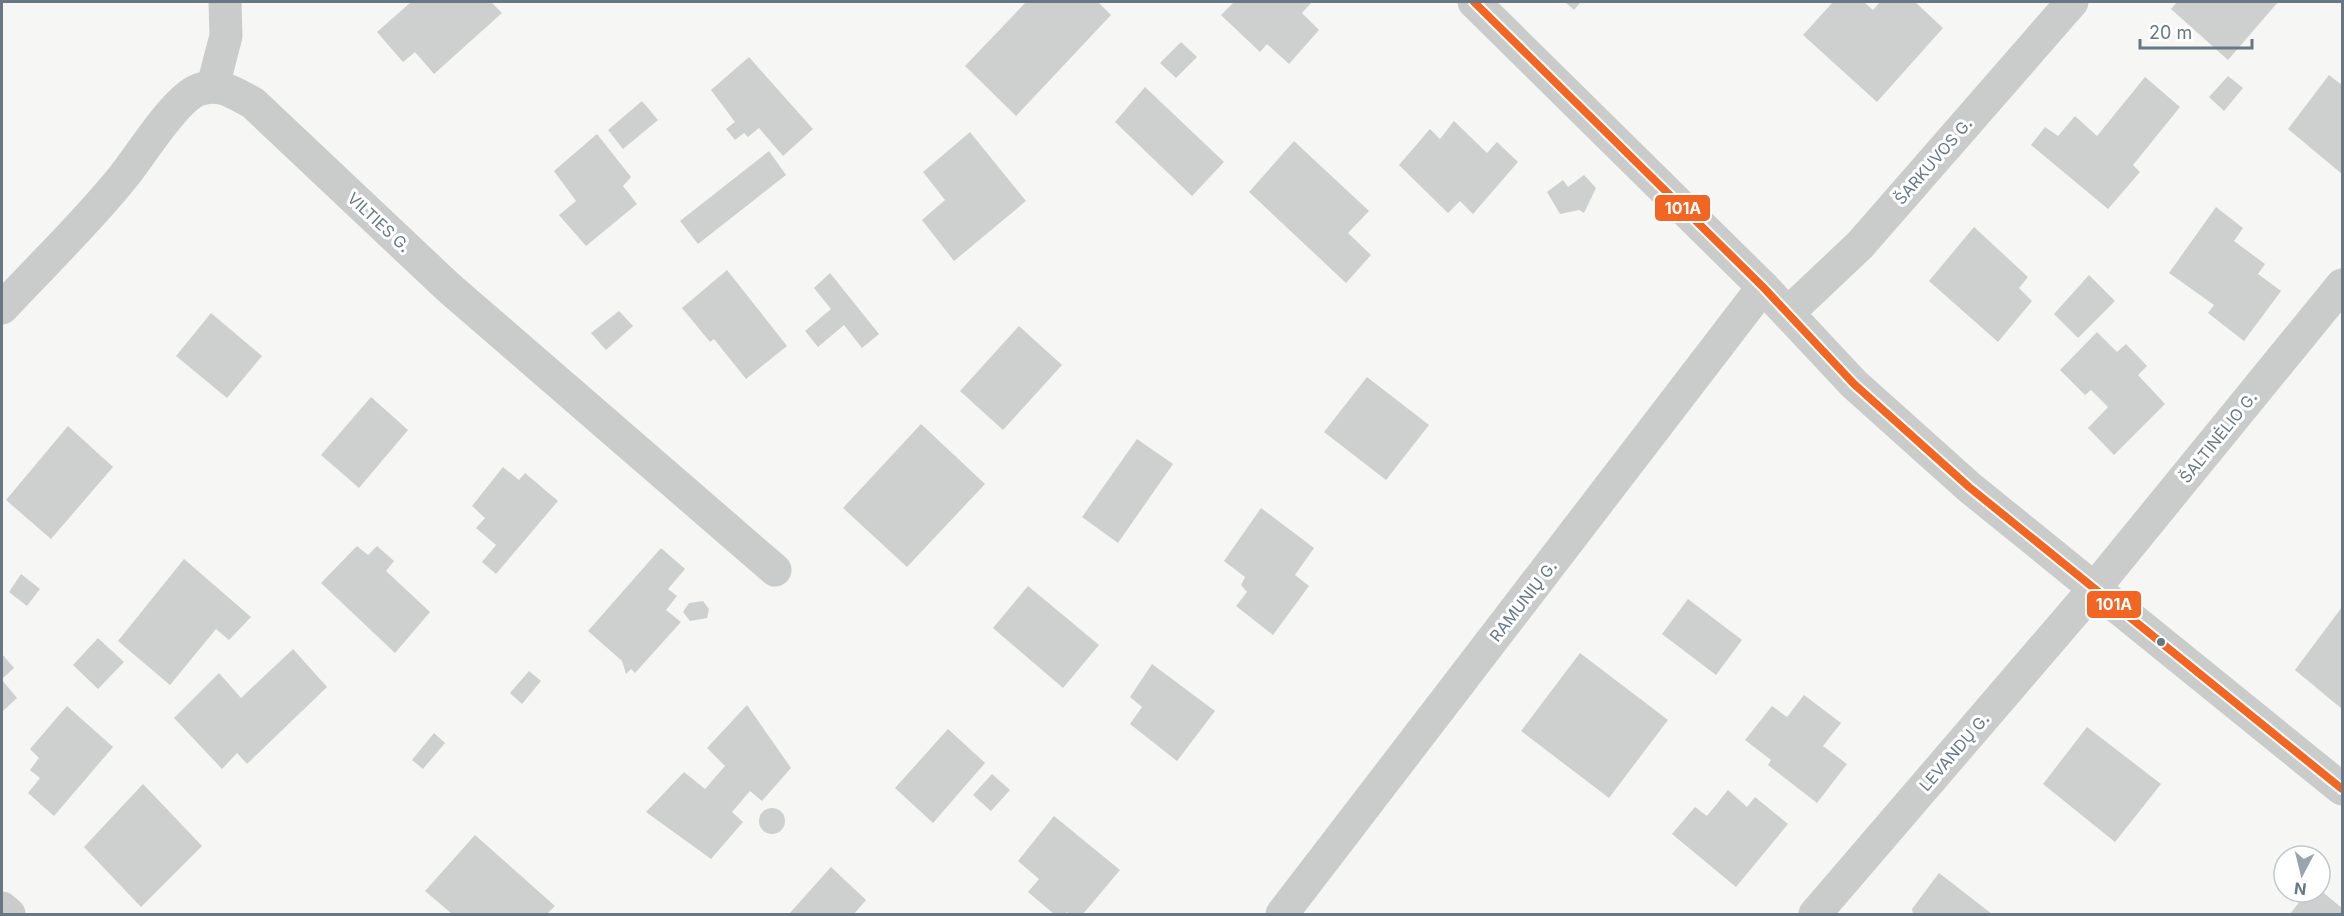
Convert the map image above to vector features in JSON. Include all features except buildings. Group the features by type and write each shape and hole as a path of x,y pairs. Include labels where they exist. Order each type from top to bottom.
{"street":[{"path":"2,308 123,177 171,113 195,91 213,86 226,36 225,2"},
{"path":"1474,2 1788,313 1854,384 1969,487 2343,789"},
{"name":"ŠARKUVOS G.","path":"1788,313 1860,245 2072,2"},
{"name":"VILTIES G.","path":"213,86 229,90 253,103 448,287 775,570"},
{"name":"ŠALTINĖLIO G.","path":"2094,589 2343,285"},
{"name":"RAMUNIŲ G.","path":"1282,915 1763,288"},
{"name":"LEVANDŲ G.","path":"1815,915 2094,589"},
{"path":"2,908 9,915"}],"transit line":[{"name":"101A","path":"1474,2 1763,287 1854,384 1969,487 2342,789"}]}
